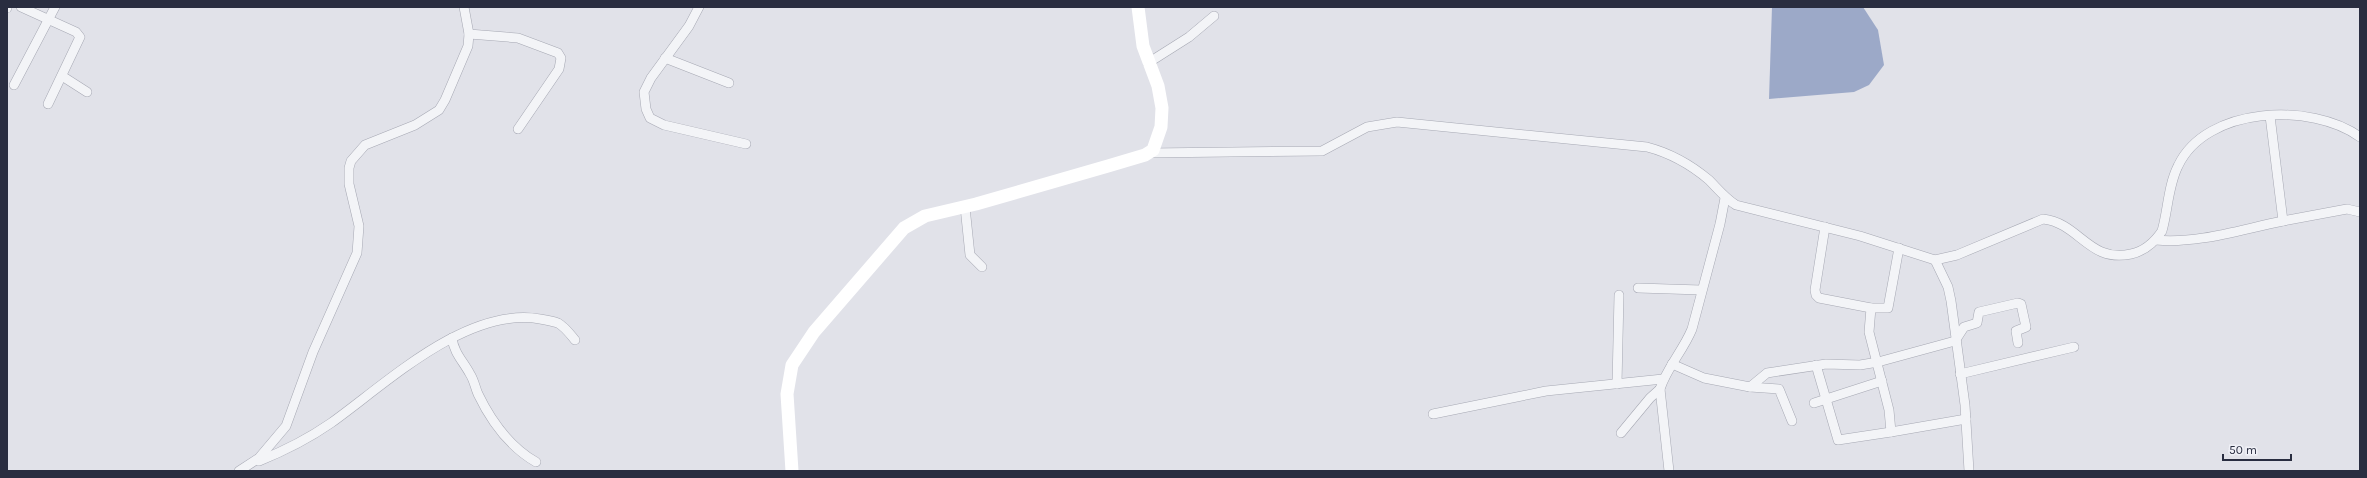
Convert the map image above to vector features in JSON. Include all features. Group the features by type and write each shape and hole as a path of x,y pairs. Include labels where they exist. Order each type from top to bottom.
{"street":[{"path":"21,7 76,32 80,36 48,104"},
{"path":"14,85 55,7"},
{"path":"254,462 277,439 286,426 313,352 357,253 359,226 349,184 352,161 365,145 415,125 439,110 468,46 469,34 464,7"},
{"path":"699,7 689,26 651,78 644,92 646,110 650,118 664,126 746,144"},
{"path":"1138,7 1143,46 1148,63 1158,86 1162,108 1161,127 1157,142 1149,153"},
{"path":"1148,63 1189,37 1214,16"},
{"path":"469,34 518,38 558,53 561,58 559,69 518,129"},
{"path":"665,58 729,84"},
{"path":"62,76 87,92"},
{"path":"2270,116 2283,221"},
{"path":"792,471 787,384 792,365 803,346 904,228 925,216 964,207 1149,153 1322,151 1367,127 1397,122 1647,147 1667,152 1691,166 1709,181 1724,198 1744,207 1824,227 1899,248 1935,260 1957,255 2043,219 2051,220 2061,225 2104,255 2118,257 2134,254 2146,248 2156,240 2166,219 2171,188 2178,165 2194,145 2222,126 2247,118 2270,116 2308,116 2325,120 2360,137"},
{"path":"1669,471 1660,390 1663,379 1686,344 1720,224 1724,198"},
{"path":"964,207 970,255 982,266"},
{"path":"2156,240 2173,241 2194,239 2347,209 2360,212"},
{"path":"1824,227 1816,295 1871,308 1884,310 1888,308 1890,304 1899,248"},
{"path":"1935,260 1949,294 1966,420 1969,471"},
{"path":"1638,288 1701,290"},
{"path":"1617,384 1619,295"},
{"path":"1750,387 1767,373 1816,365 1860,365 1878,362 1954,340 1964,327 1977,323 1979,312 2018,303 2021,304 2026,327 2016,331 2018,344"},
{"path":"1871,308 1869,332 1878,362 1889,410 1891,432"},
{"path":"239,471 254,462 301,442 379,386 452,338 486,323 532,318 557,323 575,340"},
{"path":"452,338 457,356 470,374 478,393 494,421 516,449 536,462"},
{"path":"1960,374 2074,347"},
{"path":"1672,364 1704,378 1750,387 1779,389 1792,421"},
{"path":"1816,365 1827,398 1838,440 1966,420"},
{"path":"1433,414 1546,391 1663,379"},
{"path":"1814,402 1882,381"},
{"path":"1621,433 1650,398 1660,390"}],"water":[{"path":"1772,7 1863,7 1878,30 1884,65 1869,85 1854,92 1769,99"}]}
